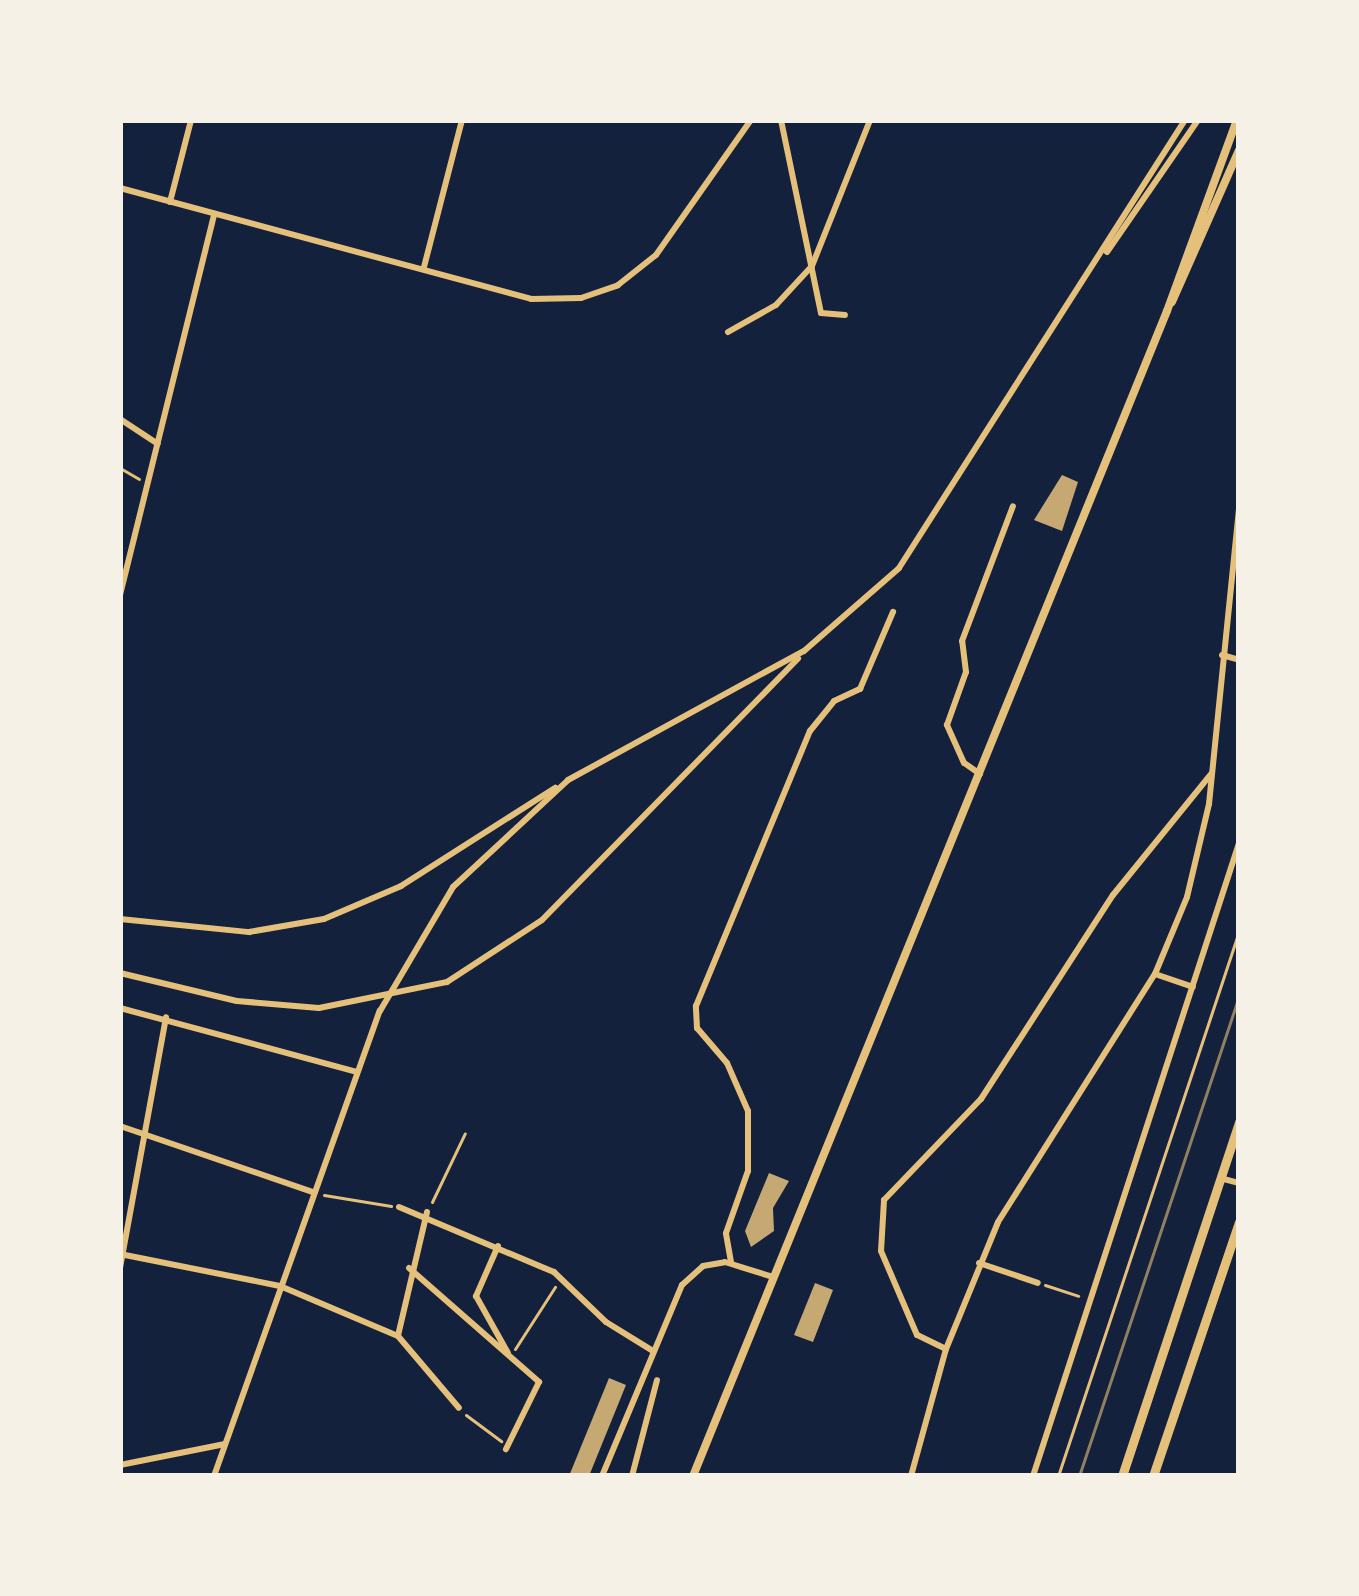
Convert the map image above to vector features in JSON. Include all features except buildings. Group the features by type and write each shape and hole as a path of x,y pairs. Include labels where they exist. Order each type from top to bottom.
{"main road":[{"path":"1238,120 1239,138"},
{"path":"1167,310 1238,120"},
{"path":"693,1476 1167,310 1239,150"},
{"path":"1216,194 1239,167"},
{"path":"1122,1476 1239,1122"},
{"path":"1153,1476 1239,1222"}],"street":[{"path":"170,202 190,120"},
{"path":"423,269 462,120"},
{"path":"120,188 531,298 599,292 656,255 751,120"},
{"path":"781,120 821,313 844,315"},
{"path":"728,332 776,305 812,266 870,120"},
{"path":"120,973 236,1001 349,1007 421,991 490,958 542,920 804,651 898,568 1185,120"},
{"path":"1054,329 1198,120"},
{"path":"120,595 214,214"},
{"path":"120,421 158,444"},
{"path":"980,774 964,763 947,725 966,672 962,641 1013,506"},
{"path":"911,1476 946,1349 979,1263 1029,1168 1155,974 1202,847 1239,509"},
{"path":"731,1262 726,1233 748,1171 748,1111 727,1063 697,1028 697,1006 810,731 834,701 860,688 893,612"},
{"path":"120,919 249,932 324,919 401,886 568,780 804,651"},
{"path":"1222,656 1239,660"},
{"path":"946,1349 917,1335 880,1251 884,1200 981,1099 1102,912 1211,774"},
{"path":"214,1476 389,989 453,887 568,780"},
{"path":"1033,1476 1239,843"},
{"path":"1155,974 1193,987"},
{"path":"120,1008 357,1072"},
{"path":"120,1268 166,1017"},
{"path":"120,1126 314,1192"},
{"path":"1220,1178 1239,1183"},
{"path":"399,1207 427,1212 562,1277 606,1322 653,1351"},
{"path":"398,1336 409,1268 427,1212"},
{"path":"498,1246 476,1295 511,1356"},
{"path":"121,1255 280,1286 398,1336 459,1408"},
{"path":"602,1476 653,1351 691,1275 731,1262 775,1278"},
{"path":"979,1263 1038,1283"},
{"path":"409,1268 538,1382 507,1447"},
{"path":"632,1476 657,1380"},
{"path":"120,1465 225,1444"}],"path":[{"path":"120,468 148,484"},
{"path":"1058,1476 1239,931"},
{"path":"427,1212 465,1133"},
{"path":"314,1192 399,1207"},
{"path":"511,1356 562,1277"},
{"path":"1038,1283 1078,1296"},
{"path":"459,1408 507,1447"}],"railway":[{"path":"1079,1476 1239,996"}]}
